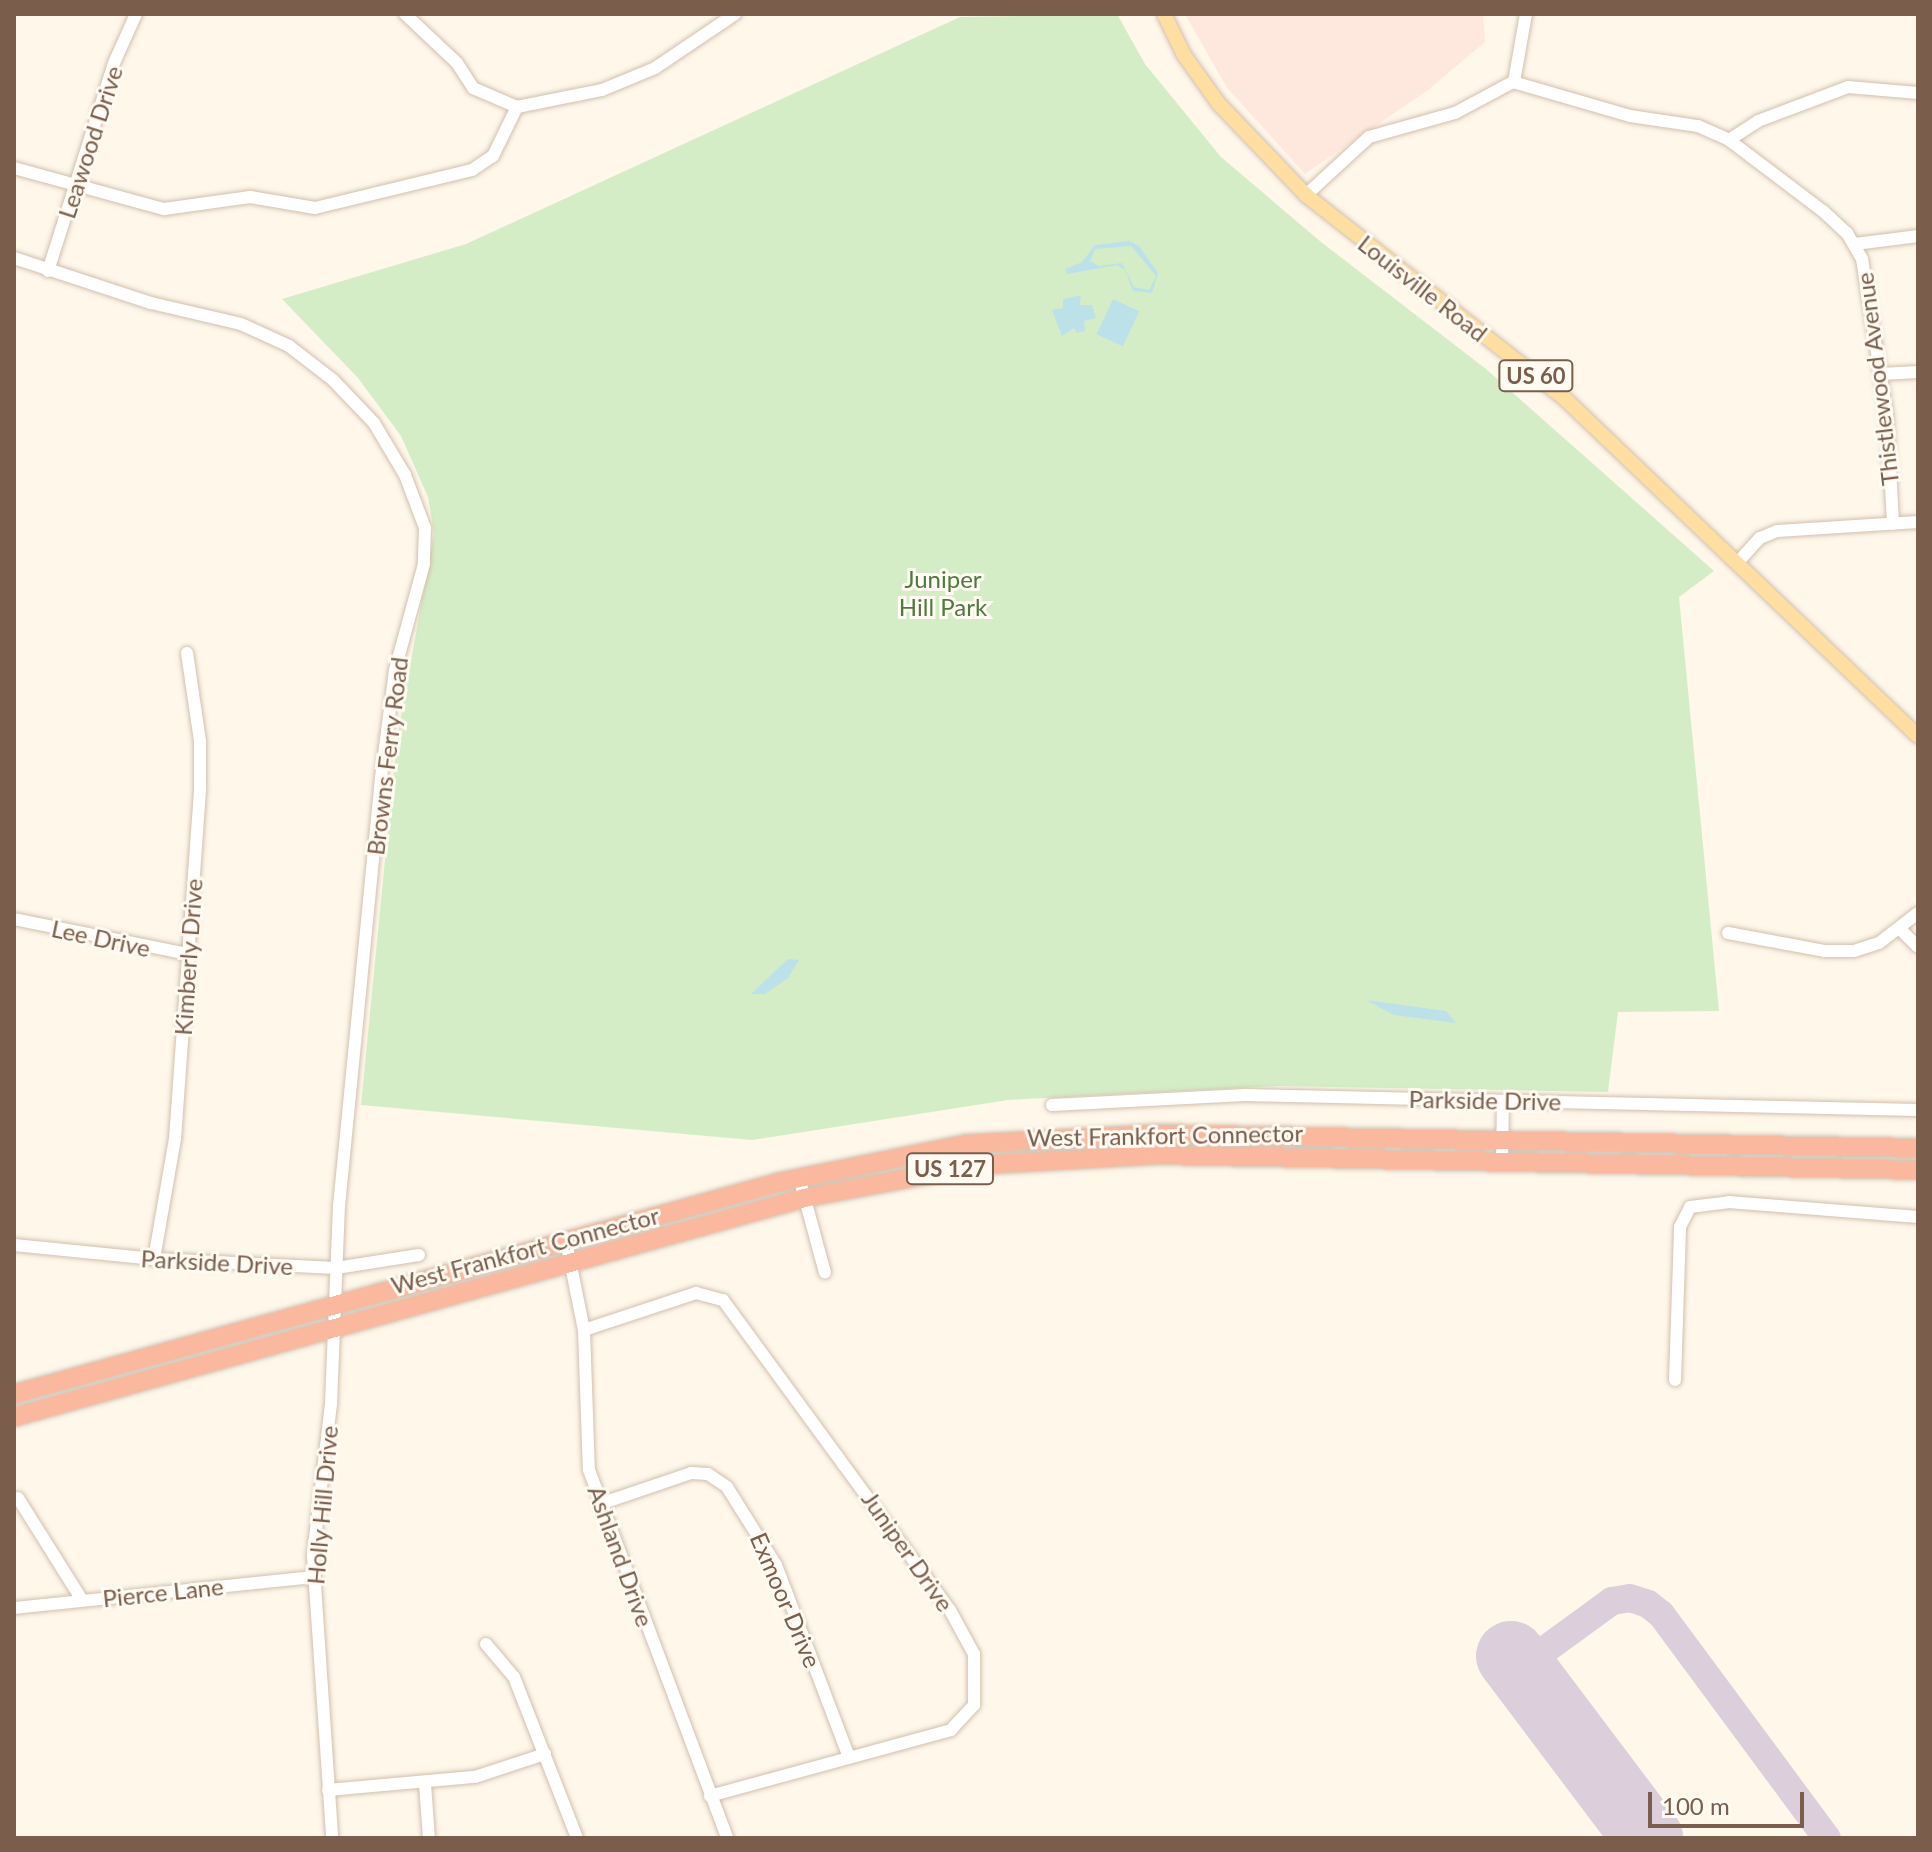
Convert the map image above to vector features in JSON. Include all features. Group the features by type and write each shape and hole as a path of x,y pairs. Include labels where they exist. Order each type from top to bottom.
{"highway":[{"name":"West Frankfort Connector","path":"14,1394 799,1177 919,1151 1060,1136 1918,1148"},
{"name":"West Frankfort Connector","path":"14,1417 804,1198 951,1169 1067,1157 1918,1170"}],"main road":[{"name":"Louisville Road","path":"1164,14 1184,55 1219,104 1306,195 1563,397 1739,561 1918,736"}],"street":[{"name":"Leawood Drive","path":"48,271 114,63 136,14"},
{"path":"405,14 457,63 473,88 517,107 602,90 641,74 682,54 735,14"},
{"path":"1306,195 1369,137 1455,113 1514,82 1526,14"},
{"name":"Thistlewood Avenue","path":"1514,82 1630,116 1698,126 1729,140 1823,211 1855,244 1869,280 1881,374 1893,524"},
{"path":"1729,140 1758,121 1848,87 1918,93"},
{"path":"14,168 164,209 250,197 315,208 472,170 493,156 517,107"},
{"path":"1855,244 1918,236"},
{"name":"Browns Ferry Road","path":"14,258 151,303 241,324 289,346 333,380 374,423 420,511 424,564 397,661 386,732 336,1268"},
{"path":"1881,374 1918,372"},
{"path":"1739,561 1768,533 1918,522"},
{"name":"Kimberly Drive","path":"154,1259 175,1139 201,763 187,653"},
{"path":"1728,933 1840,953 1867,948 1900,929 1918,913"},
{"name":"Lee Drive","path":"14,919 188,954"},
{"path":"1900,929 1918,947"},
{"name":"Parkside Drive","path":"1052,1105 1245,1095 1918,1110"},
{"path":"1502,1162 1503,1101"},
{"path":"799,1177 825,1273"},
{"path":"1675,1380 1680,1227 1690,1207 1728,1202 1918,1217"},
{"name":"Ashland Drive","path":"566,1241 584,1330 586,1453 600,1504 727,1838"},
{"name":"Parkside Drive","path":"14,1245 154,1259 336,1268 419,1255"},
{"name":"Holly Hill Drive","path":"332,1838 312,1577 336,1327 336,1268"},
{"name":"Juniper Drive","path":"584,1330 696,1293 723,1300 961,1626 976,1667 975,1699 966,1719 938,1734 710,1796"},
{"name":"Exmoor Drive","path":"600,1504 697,1473 727,1487 776,1565 849,1757"},
{"path":"18,1498 82,1600"},
{"name":"Pierce Lane","path":"14,1608 312,1577"},
{"path":"486,1644 514,1677 577,1838"},
{"path":"328,1790 425,1784 475,1777 545,1754"},
{"path":"425,1784 429,1838"}],"shaded area":[{"path":"1185,14 1483,14 1485,42 1428,90 1305,174 1227,88"}],"green space":[{"name":"Juniper Hill Park","path":"1117,14 1145,64 1221,157 1321,242 1486,369 1714,571 1679,597 1719,1011 1618,1012 1608,1092 1279,1086 1008,1100 752,1140 361,1105 397,738 434,533 428,497 401,436 358,378 282,299 466,244 960,17"}],"water":[{"path":"1129,241 1139,246 1158,273 1152,293 1133,291 1125,270 1117,265 1067,274 1065,269 1082,262 1095,245","holes":["1131,246 1156,276 1149,290 1134,287 1122,263 1099,266 1090,261 1095,249"]},
{"path":"1081,295 1080,305 1092,305 1096,318 1084,321 1085,331 1077,333 1074,328 1062,336 1052,310 1063,308 1063,299"},
{"path":"1113,299 1139,311 1123,347 1097,334"},
{"path":"788,959 799,960 788,978 765,994 751,994"},
{"path":"1366,1000 1446,1011 1456,1023 1394,1015"}],"taxiway":[{"path":"1520,1668 1612,1601 1630,1598 1648,1604 1661,1614 1827,1838"}],"runway":[{"path":"1511,1656 1648,1838"}]}
